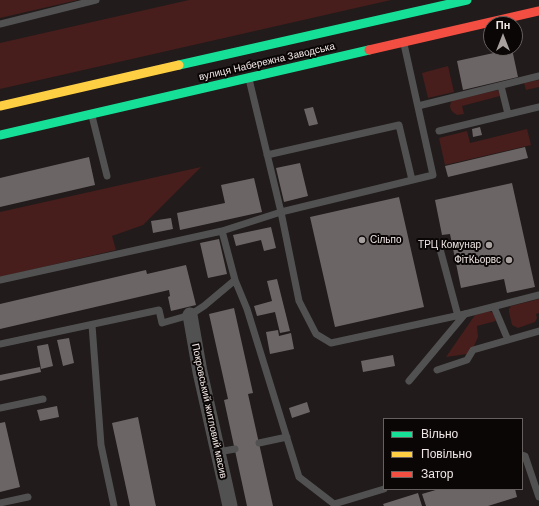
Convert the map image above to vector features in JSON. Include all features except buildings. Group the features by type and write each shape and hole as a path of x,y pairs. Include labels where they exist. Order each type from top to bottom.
{"main road":[{"name":"вулиця Набережна Заводська","path":"0,106 467,0"},
{"name":"вулиця Набережна Заводська","path":"0,135 539,11"}],"street":[{"name":"Покровський житловий масив","path":"190,315 200,372 230,506"}],"lane":[{"path":"0,24 96,0"},
{"path":"0,280 222,230 282,212 433,175 404,43"},
{"path":"418,106 539,76"},
{"path":"249,77 282,212 299,301 316,334 331,343 461,315 539,295"},
{"path":"501,86 508,114"},
{"path":"439,131 539,106"},
{"path":"92,114 107,176"},
{"path":"268,155 399,125 412,180"},
{"path":"222,230 235,280 247,308 299,477 334,504 383,489"},
{"path":"440,249 461,315"},
{"path":"0,344 159,310 162,323 190,315 204,306 235,280"},
{"path":"494,307 508,340"},
{"path":"409,381 461,315"},
{"path":"92,325 101,444 114,506"},
{"path":"437,370 467,360 473,350 539,331"},
{"path":"0,408 43,399"},
{"path":"259,443 287,437"},
{"path":"218,452 235,449"},
{"path":"523,455 525,456 539,497"},
{"path":"0,503 28,498"}],"shaded area":[{"path":"0,0 78,0 0,18"},
{"path":"189,0 391,0 0,89 0,43"},
{"path":"448,66 454,92 428,98 422,73"},
{"path":"539,80 539,87 526,90 524,83"},
{"path":"498,90 500,96 462,106 464,114 457,115 451,110 451,102 454,100"},
{"path":"527,129 531,145 445,165 439,138 467,131 470,143"},
{"path":"201,167 143,225 112,236 116,250 0,277 0,212"},
{"path":"539,299 539,313 536,314 537,318 535,322 518,328 512,325 509,312 511,306"},
{"path":"490,311 493,313 496,321 477,326 478,337 474,346 467,354 446,357 475,315"}],"traffic: fast":[{"path":"179,65 467,0"},
{"path":"0,135 369,50"}],"traffic: slow":[{"path":"0,106 179,65"}],"traffic: jam":[{"path":"369,50 539,11"}],"place":[{"name":"Сільпо","path":"362,240"},
{"name":"ТРЦ Комунар","path":"489,245"},
{"name":"ФiтКьорвс","path":"509,260"}]}
